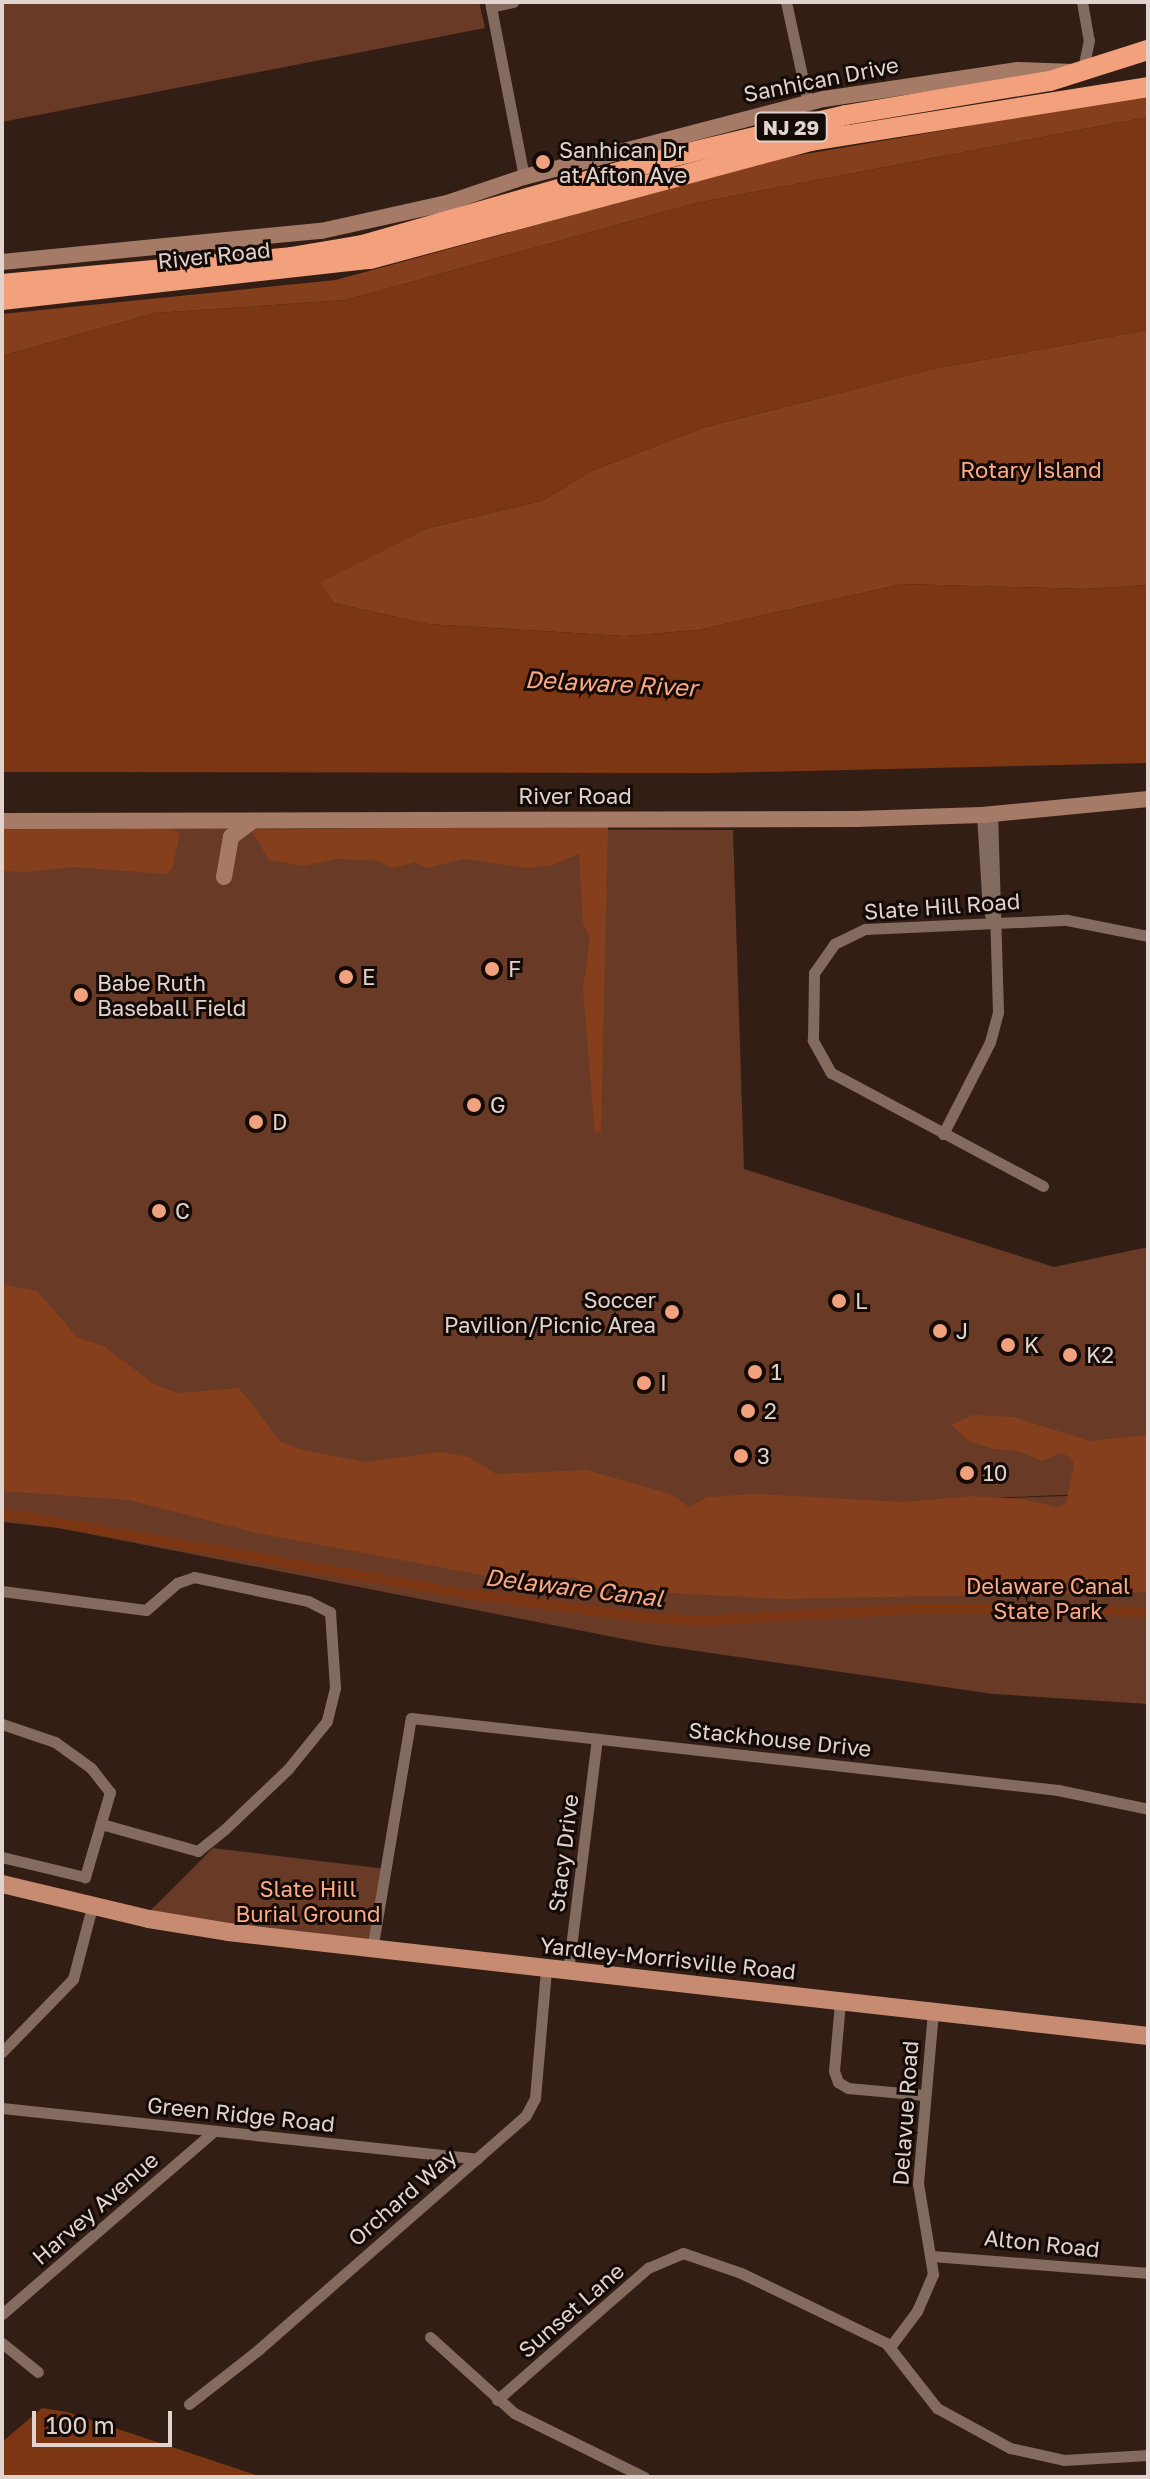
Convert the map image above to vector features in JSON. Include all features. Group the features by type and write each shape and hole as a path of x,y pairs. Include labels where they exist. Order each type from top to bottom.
{"highway":[{"name":"Sanhican Drive","path":"1082,73 1148,50"},
{"name":"NJ 29","path":"511,202 815,121 1082,73"},
{"name":"NJ 29","path":"511,202 997,109 1148,87"},
{"name":"River Road","path":"2,284 319,253 511,202"},
{"name":"River Road","path":"2,300 327,266 409,251 511,202"}],"main road":[{"name":"Sanhican Drive","path":"511,202 524,177 808,103 1018,70 1052,67 1082,73"},
{"name":"River Road","path":"2,262 321,231 511,202"},
{"name":"River Road","path":"2,821 987,814 1148,799"},
{"path":"224,821 224,877 231,837 253,821"},
{"name":"Yardley-Morrisville Road","path":"2,1884 92,1907 182,1924 372,1950 1148,2036"}],"street":[{"path":"513,2 490,5 524,177"},
{"path":"786,2 808,103"},
{"path":"1082,2 1089,40 1082,73"},
{"path":"1089,40 1117,62"},
{"path":"943,1134 994,1027 998,996 994,923 988,910 987,814"},
{"name":"Slate Hill Road","path":"1043,1186 842,1081 824,1066 813,1040 812,981 826,952 854,932 1067,920 1148,936"},
{"path":"2,1591 146,1610 189,1576 308,1601 330,1612 335,1688 327,1721 288,1769 225,1829 198,1851 101,1824"},
{"name":"Stackhouse Drive","path":"372,1950 411,1718 1058,1790 1148,1809"},
{"path":"2,1724 55,1742 107,1782 110,1792 85,1877 2,1857"},
{"name":"Stacy Drive","path":"568,1971 597,1739"},
{"path":"2,2052 78,1968 92,1907"},
{"name":"Orchard Way","path":"189,2404 258,2350 526,2115 535,2098 546,1969"},
{"path":"840,2002 834,2071 838,2082 848,2088 925,2095"},
{"name":"Delavue Road","path":"890,2347 930,2287 932,2256 918,2183 933,2012"},
{"name":"Green Ridge Road","path":"2,2108 477,2159"},
{"name":"Harvey Avenue","path":"2,2314 214,2131"},
{"name":"Sunset Lane","path":"497,2400 648,2268 675,2254 692,2254 741,2273 890,2347"},
{"name":"Alton Road","path":"932,2256 1148,2273"},
{"path":"430,2337 497,2400 526,2421 644,2477"},
{"path":"2,2343 38,2372"},
{"path":"890,2347 937,2408 1010,2448 1064,2460 1148,2455"}],"green space":[{"path":"2,2 479,2 485,28 2,122"},
{"path":"1148,95 1148,117 696,203 346,300 155,313 2,356 2,314 336,280 777,159"},
{"name":"Rotary Island","path":"1148,330 1148,585 1086,589 902,584 698,630 624,636 427,624 334,603 319,582 425,529 544,500 589,472 702,428 933,369"},
{"path":"2,824 158,825 180,832 172,869 165,874 73,867 31,872 2,871"},
{"path":"608,825 601,1131 595,1134 583,989 590,937 583,924 579,854 552,865 527,868 464,859 426,868 415,862 392,868 379,861 338,859 304,866 269,860 251,830"},
{"path":"2,830 733,830 744,1169 1054,1267 1148,1247 1148,1491 904,1502 1148,1493 1148,1704 993,1694 649,1644 59,1528 2,1522"},
{"name":"Delaware Canal State Park","path":"2,1284 37,1291 77,1337 105,1347 157,1386 178,1393 239,1388 281,1442 302,1450 365,1462 440,1452 469,1457 496,1474 587,1470 673,1495 689,1507 707,1497 756,1494 904,1502 970,1496 1022,1499 1056,1507 1066,1503 1074,1464 1070,1457 1061,1453 1042,1461 1019,1451 993,1449 969,1441 951,1425 973,1415 1013,1417 1090,1441 1148,1435 1148,1592 781,1599 598,1589 574,1577 492,1577 257,1533 129,1500 2,1491"},
{"name":"Slate Hill Burial Ground","path":"213,1848 386,1869 372,1950 143,1918"}],"water":[{"name":"Delaware River","path":"1148,117 1148,330 933,369 702,428 589,472 544,500 425,529 320,583 334,603 427,624 624,636 698,630 902,584 1086,589 1148,585 1148,763 714,773 2,772 2,356 155,313 346,300 696,203"},
{"path":"42,2408 67,2412 262,2477 2,2477 2,2442"}],"waterway":[{"name":"Delaware Canal","path":"2,1513 461,1593 641,1617 697,1621 926,1608 1148,1612"}],"place":[{"name":"Sanhican Dr at Afton Ave","path":"543,162"},
{"name":"F","path":"492,969"},
{"name":"E","path":"346,977"},
{"name":"Babe Ruth Baseball Field","path":"81,995"},
{"name":"G","path":"474,1105"},
{"name":"D","path":"256,1122"},
{"name":"C","path":"159,1211"},
{"name":"L","path":"839,1301"},
{"name":"Soccer Pavilion/Picnic Area","path":"672,1312"},
{"name":"J","path":"940,1331"},
{"name":"K","path":"1008,1345"},
{"name":"K2","path":"1070,1355"},
{"name":"1","path":"755,1372"},
{"name":"I","path":"644,1383"},
{"name":"2","path":"748,1411"},
{"name":"3","path":"741,1456"},
{"name":"10","path":"967,1473"}]}
